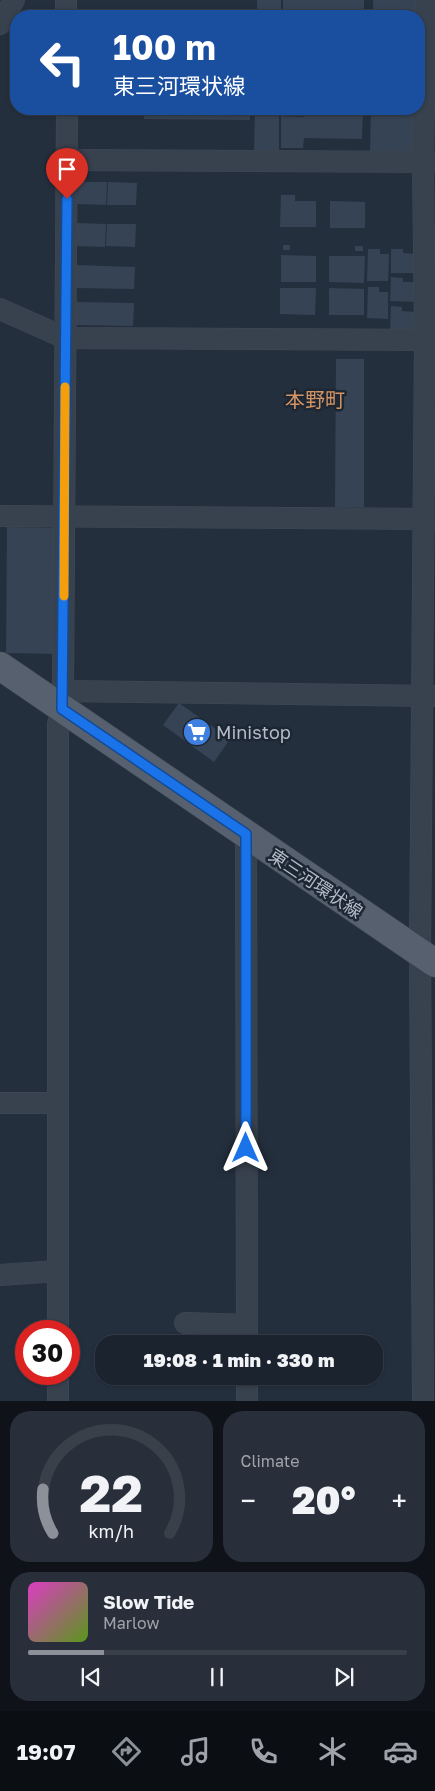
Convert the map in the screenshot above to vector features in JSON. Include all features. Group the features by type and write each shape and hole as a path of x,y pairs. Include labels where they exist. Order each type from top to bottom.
{"main road":[{"name":"東三河環状線","path":"0,666 63,700 246,834 427,958"}],"street":[{"path":"0,24 14,0"},
{"path":"423,1401 430,340 426,0"},
{"path":"58,1320 58,724 63,700 67,115"},
{"path":"67,160 429,162"},
{"path":"0,309 65,338 430,340"},
{"path":"0,516 429,519"},
{"path":"63,700 429,695"},
{"path":"185,1323 247,1334 246,834"},
{"path":"0,1103 58,1103"},
{"path":"0,1275 58,1271"},
{"path":"58,1385 58,1401"},
{"path":"247,1385 247,1401"}],"building":[{"path":"257,0 281,0 281,10 257,10"},
{"path":"283,0 364,0 364,10 283,10"},
{"path":"373,0 416,0 416,10 373,10"},
{"path":"144,115 250,115 250,120 144,119"},
{"path":"255,115 279,115 279,150 254,150"},
{"path":"304,115 363,115 362,139 304,138 303,148 281,148 281,116 304,117"},
{"path":"371,115 415,115 415,154 370,154"},
{"path":"78,182 107,182 106,205 77,204"},
{"path":"108,182 137,183 136,205 107,205"},
{"path":"281,195 295,195 295,201 316,201 316,227 280,227"},
{"path":"330,201 365,202 365,228 330,228"},
{"path":"77,223 106,224 105,247 76,246"},
{"path":"107,224 136,224 135,247 106,246"},
{"path":"283,245 290,245 290,250 283,250"},
{"path":"355,246 363,246 363,251 355,251"},
{"path":"368,249 380,249 380,254 389,254 388,281 367,281"},
{"path":"391,249 403,249 403,253 417,254 417,273 391,273"},
{"path":"281,255 316,256 316,282 281,282"},
{"path":"329,256 365,256 364,283 329,282"},
{"path":"76,265 135,267 134,289 76,288"},
{"path":"391,277 403,278 403,282 417,282 417,302 390,301"},
{"path":"368,287 379,287 379,292 388,292 388,319 367,318"},
{"path":"280,288 316,288 315,315 280,314"},
{"path":"329,288 364,289 364,315 329,315"},
{"path":"75,302 134,303 133,326 75,325"},
{"path":"391,306 402,307 402,311 416,312 416,331 390,331"},
{"path":"336,359 364,359 364,507 335,507"},
{"path":"7,527 60,528 59,654 6,653"},
{"name":"Ministop","path":"179,703 230,739 214,762 163,725"}],"slow traffic":[{"path":"64,596 65,387"}],"place":[{"name":"Ministop","path":"197,732"}],"district":[{"name":"本野町","path":"315,399"}],"route":[{"path":"67,199 62,709 246,834 246,1148"}]}
